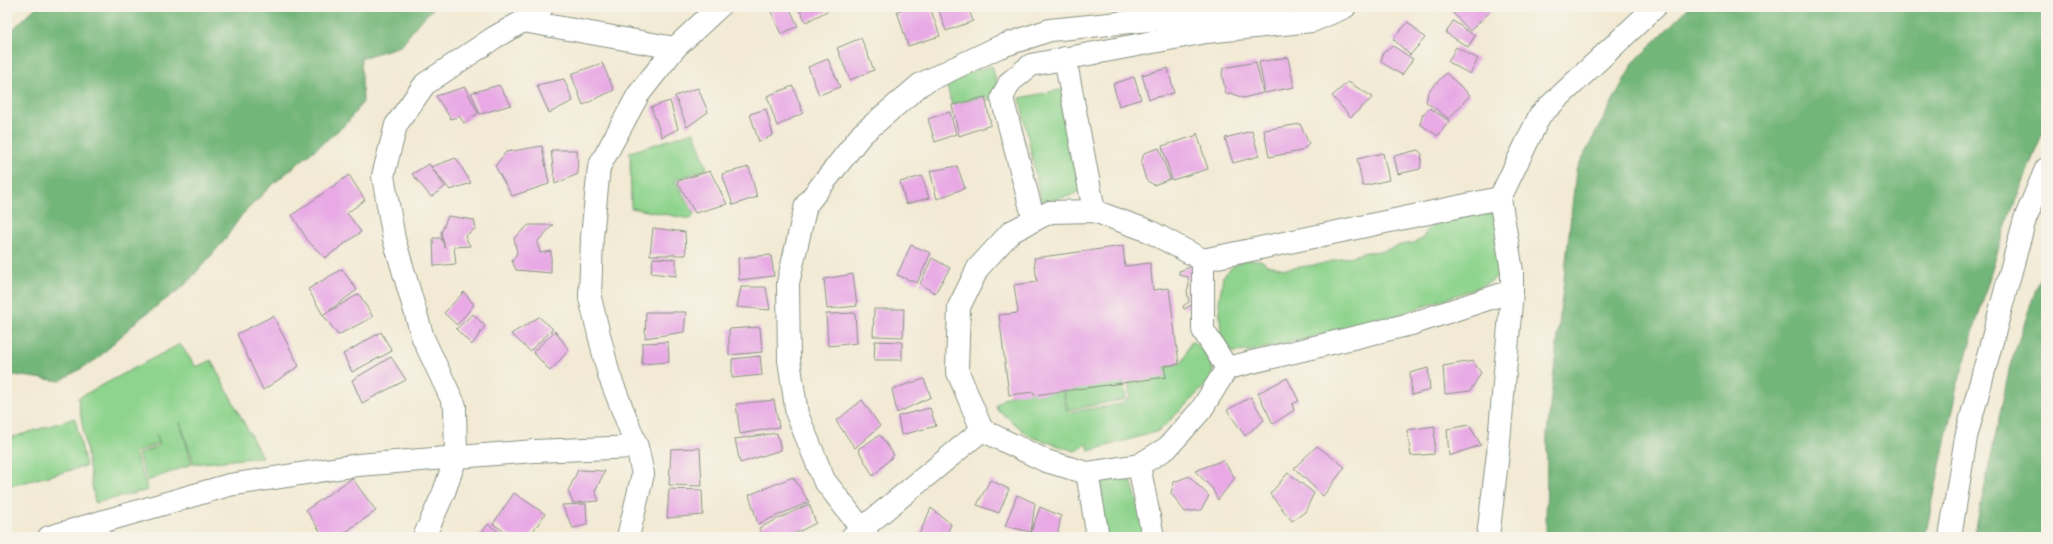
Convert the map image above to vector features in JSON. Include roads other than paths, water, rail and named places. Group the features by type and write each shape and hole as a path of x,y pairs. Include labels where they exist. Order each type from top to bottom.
{"street":[{"path":"424,537 444,492 456,457 455,406 422,338 394,239 383,176 396,125 425,84 495,37 536,14 542,7"},
{"path":"628,537 643,474 637,447 609,375 590,298 592,237 599,168 638,95 675,48 719,7"},
{"path":"982,430 860,535 824,480 797,414 789,360 788,282 806,205 862,134 921,84 999,47 1050,30 1278,7"},
{"path":"1034,220 1002,98 1010,82 1031,65 1206,32 1312,21 1345,7"},
{"path":"1488,537 1498,453 1512,291 1512,271 1500,198 1540,114 1655,7"},
{"path":"523,21 675,48"},
{"path":"1065,58 1094,211"},
{"path":"1950,537 1966,437 2025,218 2046,169"},
{"path":"1500,198 1203,260 1149,231 1094,211 1050,212 1010,232 978,268 959,307 957,370 982,430 1046,461 1087,474 1139,465 1167,448 1201,410 1227,368 1411,324 1512,291"},
{"path":"1203,260 1203,330 1227,368"},
{"path":"49,537 229,485 358,465 534,451 637,447"},
{"path":"1139,465 1153,537"},
{"path":"1087,474 1098,537"}]}
